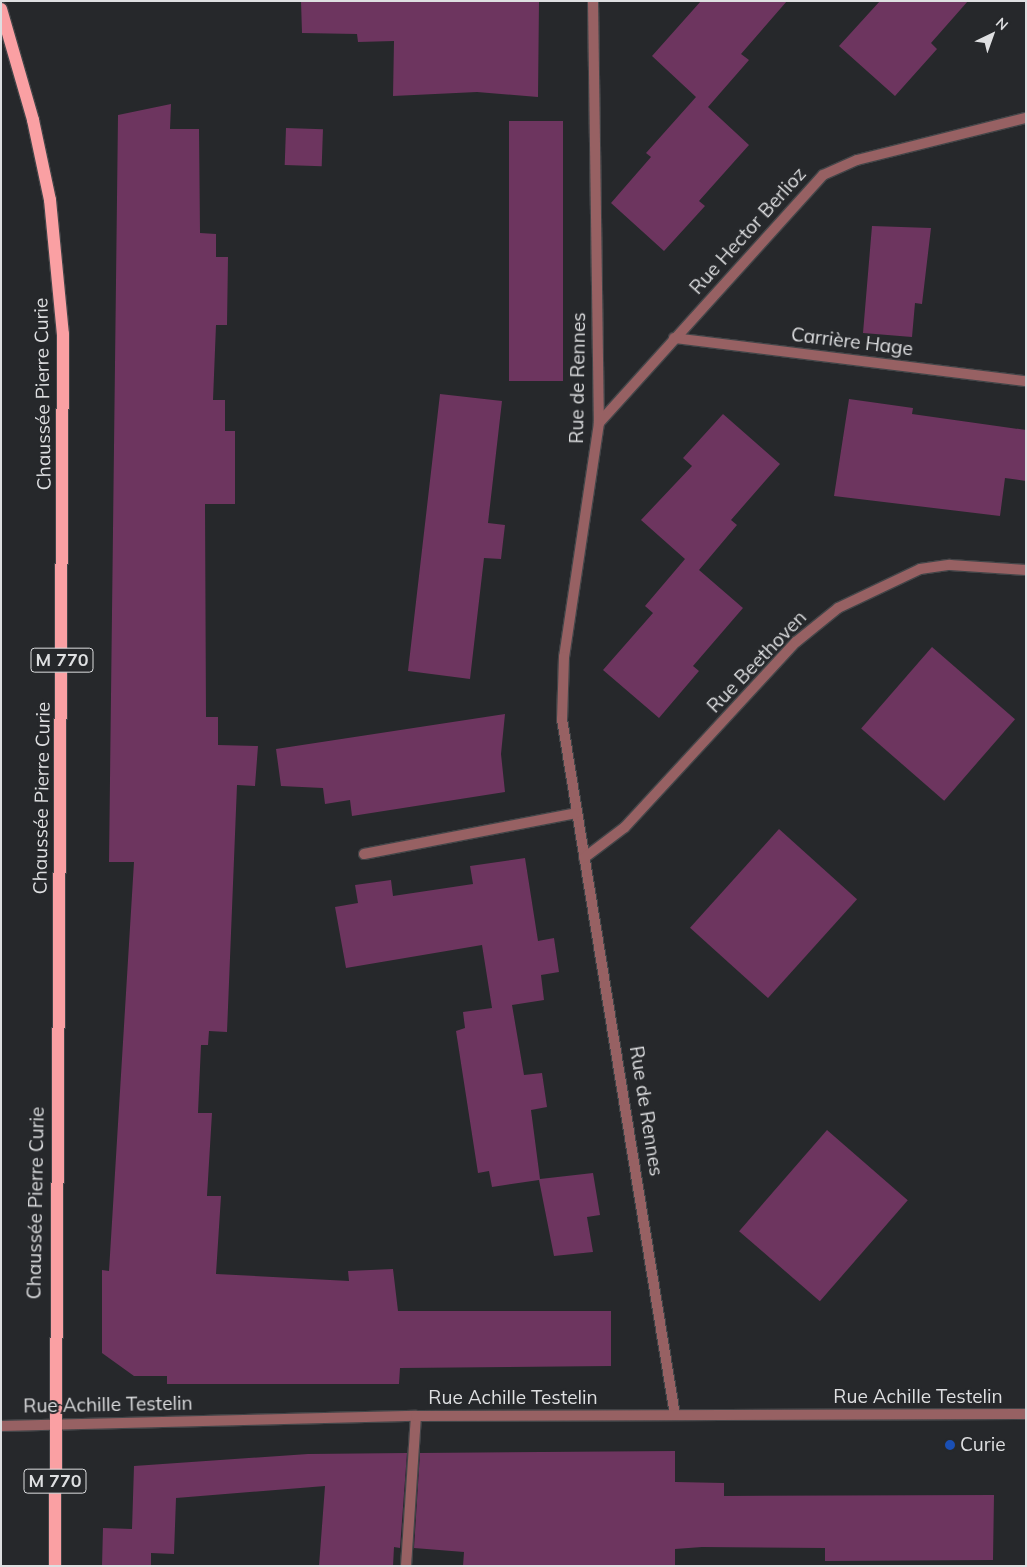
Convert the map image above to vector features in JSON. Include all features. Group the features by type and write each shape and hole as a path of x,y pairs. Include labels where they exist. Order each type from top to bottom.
{"main road":[{"name":"Chaussée Pierre Curie","path":"1,8 33,120 50,200 63,334 54,1423 55,1566"}],"street":[{"name":"Rue de Rennes","path":"592,1 598,423 562,689 576,813 675,1415"},
{"name":"Rue Hector Berlioz","path":"598,423 823,175 857,160 1026,118"},
{"name":"Carrière Hage","path":"674,338 1026,381"},
{"name":"Rue Beethoven","path":"584,858 625,827 796,642 838,608 920,569 950,565 1026,570"},
{"path":"364,854 576,813"},
{"name":"Rue Achille Testelin","path":"1,1426 54,1423 416,1416 1026,1414"},
{"path":"406,1566 416,1416"}],"building":[{"path":"301,1 539,1 538,97 477,92 393,96 394,41 358,42 357,34 302,33"},
{"path":"701,1 787,1 741,54 749,60 708,107 749,145 699,201 705,206 664,251 611,203 651,157 646,153 696,97 652,56"},
{"path":"880,1 968,1 931,43 937,49 895,96 839,46"},
{"path":"171,104 170,129 199,129 200,233 216,234 216,257 228,257 227,325 216,325 213,400 225,400 225,431 235,431 235,504 205,504 206,717 218,717 218,745 258,746 255,786 237,785 227,1032 209,1031 208,1045 201,1045 198,1113 212,1113 207,1196 221,1196 216,1274 349,1281 348,1271 393,1269 398,1311 611,1311 611,1366 400,1368 399,1384 167,1384 167,1376 134,1376 102,1353 102,1270 109,1271 134,862 109,862 118,115"},
{"path":"509,121 563,121 563,381 509,381"},
{"path":"286,128 323,129 322,166 285,165"},
{"path":"872,226 931,228 922,304 915,303 912,337 863,333"},
{"path":"440,394 502,401 488,523 505,525 501,559 484,558 470,679 408,671"},
{"path":"849,399 913,408 912,414 1026,430 1026,481 1005,478 1000,516 834,496"},
{"path":"723,414 780,464 731,520 737,525 699,570 743,608 693,666 699,671 659,718 603,670 653,613 645,606 685,559 641,520 692,466 683,458"},
{"path":"932,647 1015,719 944,801 861,729"},
{"path":"505,714 501,754 505,792 352,816 350,800 325,804 323,788 281,786 276,749"},
{"path":"779,829 857,899 768,998 690,928"},
{"path":"525,858 538,941 554,938 559,972 541,975 544,1000 512,1005 524,1075 542,1073 547,1107 531,1110 540,1179 593,1173 600,1215 587,1217 593,1252 554,1256 539,1180 492,1187 489,1171 478,1173 456,1031 465,1028 463,1012 492,1008 482,945 346,968 335,907 358,903 355,885 391,880 393,896 473,884 470,866"},
{"path":"827,1130 908,1200 820,1301 739,1231"},
{"path":"675,1451 675,1482 724,1483 724,1496 994,1495 993,1560 825,1561 825,1548 702,1547 675,1549 675,1566 463,1566 464,1552 414,1548 420,1453"},
{"path":"407,1453 400,1548 394,1547 393,1566 319,1566 325,1486 176,1498 174,1554 151,1553 151,1566 102,1566 103,1528 132,1529 134,1466 308,1454"}],"place":[{"name":"Curie","path":"950,1445"}]}
